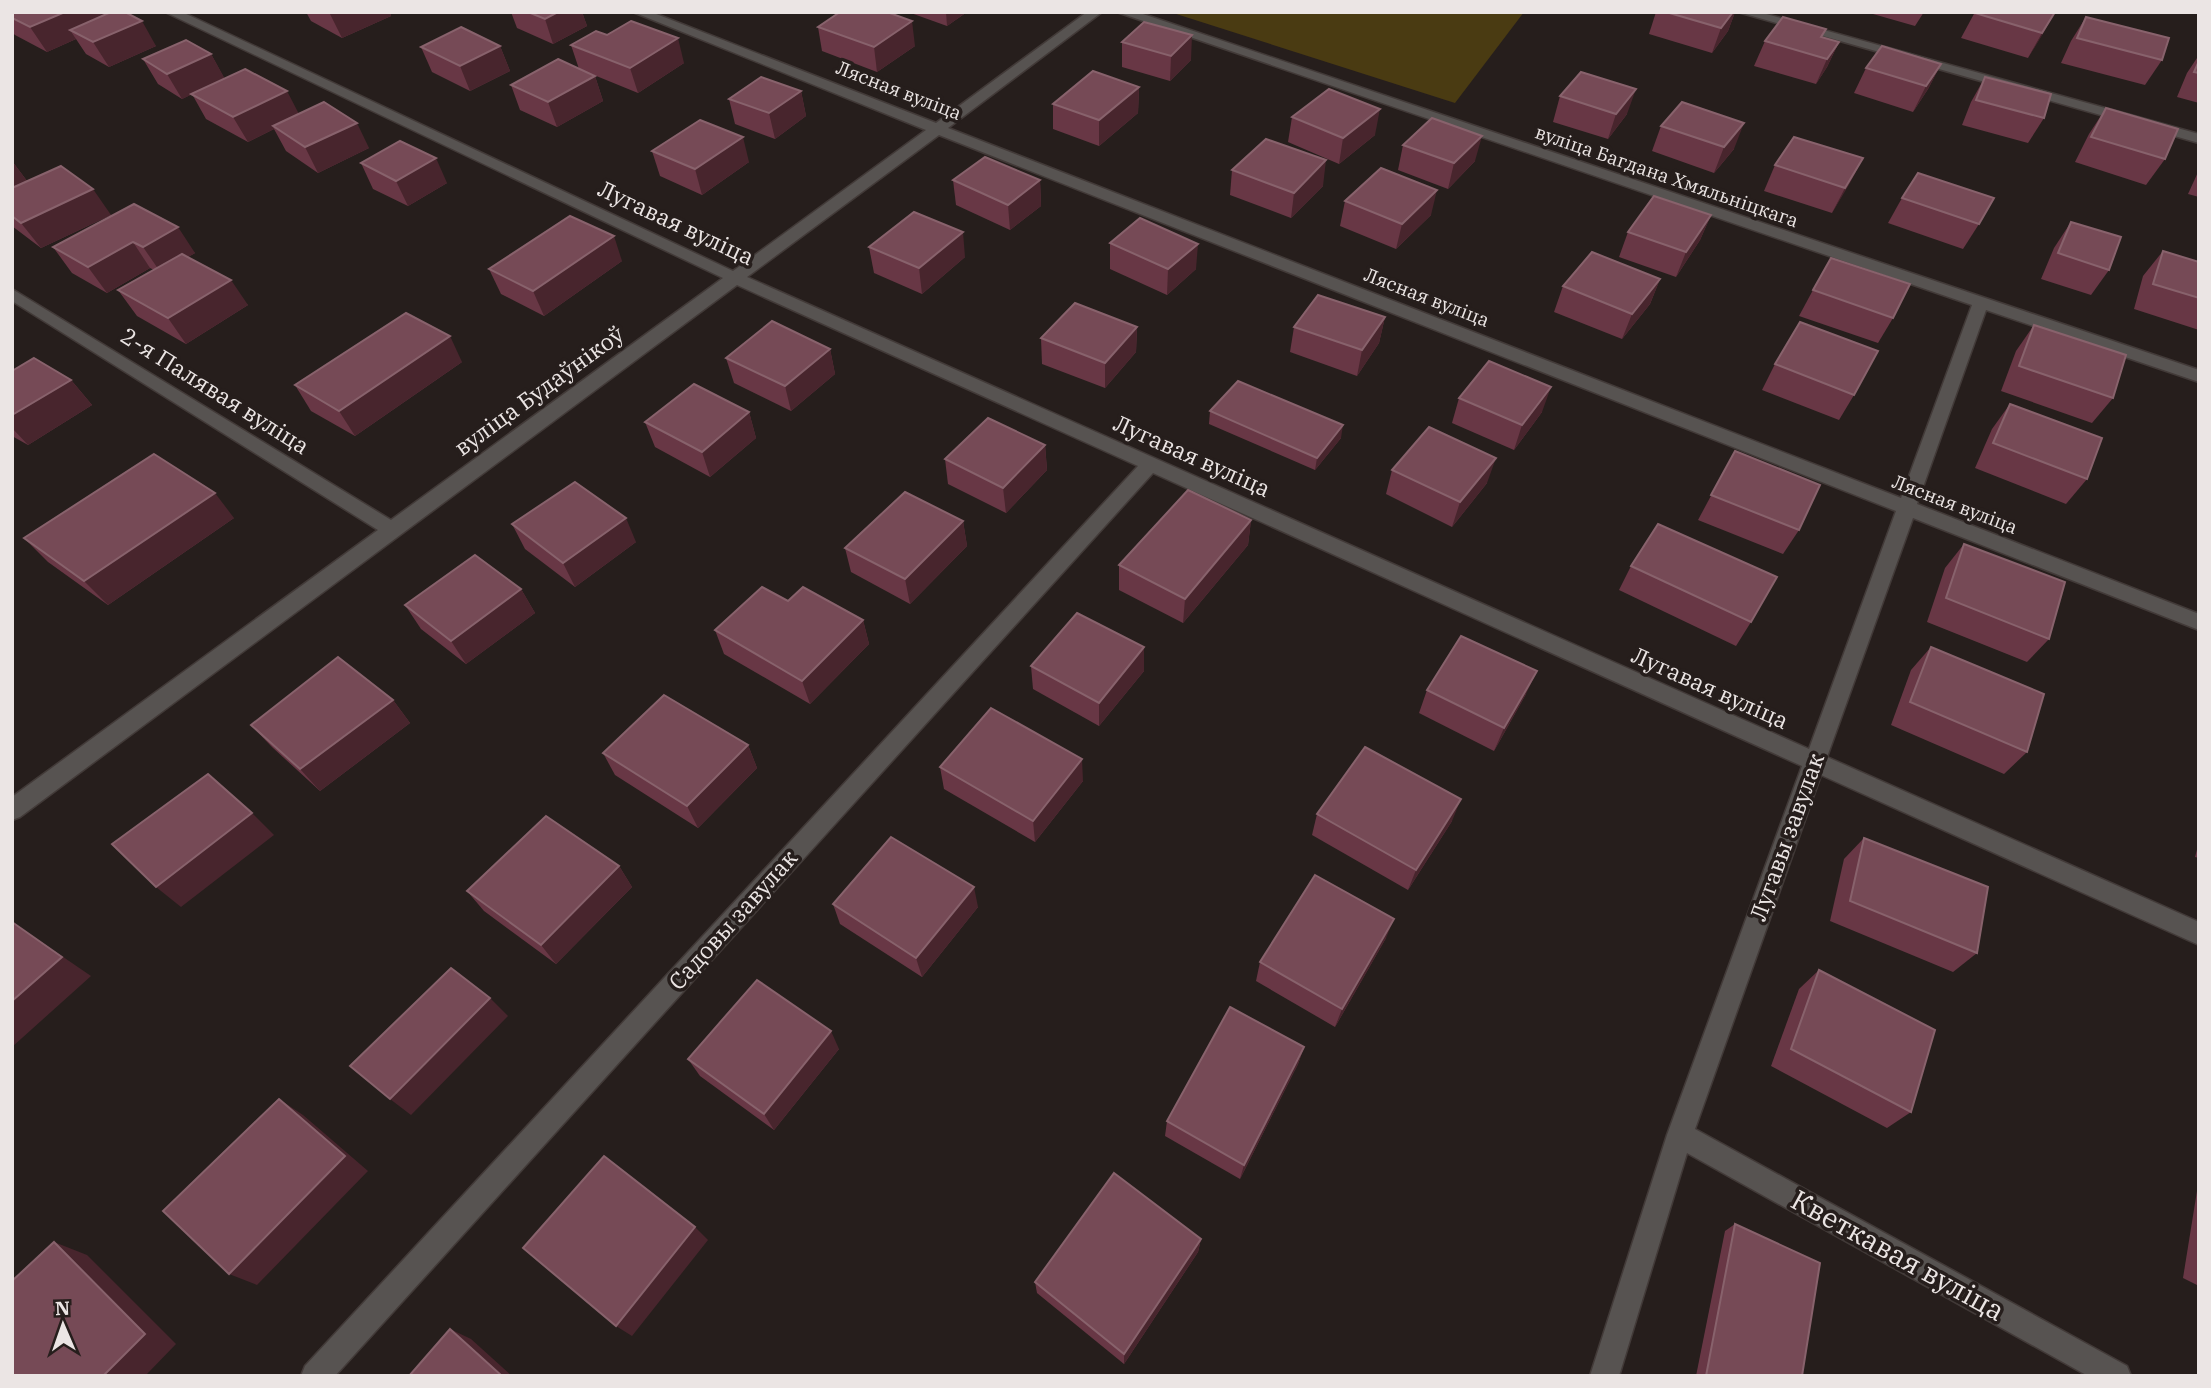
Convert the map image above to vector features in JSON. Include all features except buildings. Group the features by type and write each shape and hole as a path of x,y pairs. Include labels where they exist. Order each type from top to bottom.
{"street":[{"name":"Лугавая вуліца","path":"171,12 735,278 2199,934"},
{"name":"Лясная вуліца","path":"639,12 2199,622"},
{"name":"вуліца Будаўнікоў","path":"12,810 1096,12"},
{"name":"вуліца Багдана Хмяльніцкага","path":"1124,12 2199,376"},
{"path":"1744,12 2199,139"},
{"name":"2-я Палявая вуліца","path":"12,294 392,530"},
{"name":"Лугавы завулак","path":"1604,1376 1680,1135 1981,302"},
{"name":"Садовы завулак","path":"315,1376 1151,464"},
{"name":"Кветкавая вуліца","path":"1680,1135 2117,1376"}],"shaded area":[{"path":"1170,12 1524,12 1455,103"}]}
